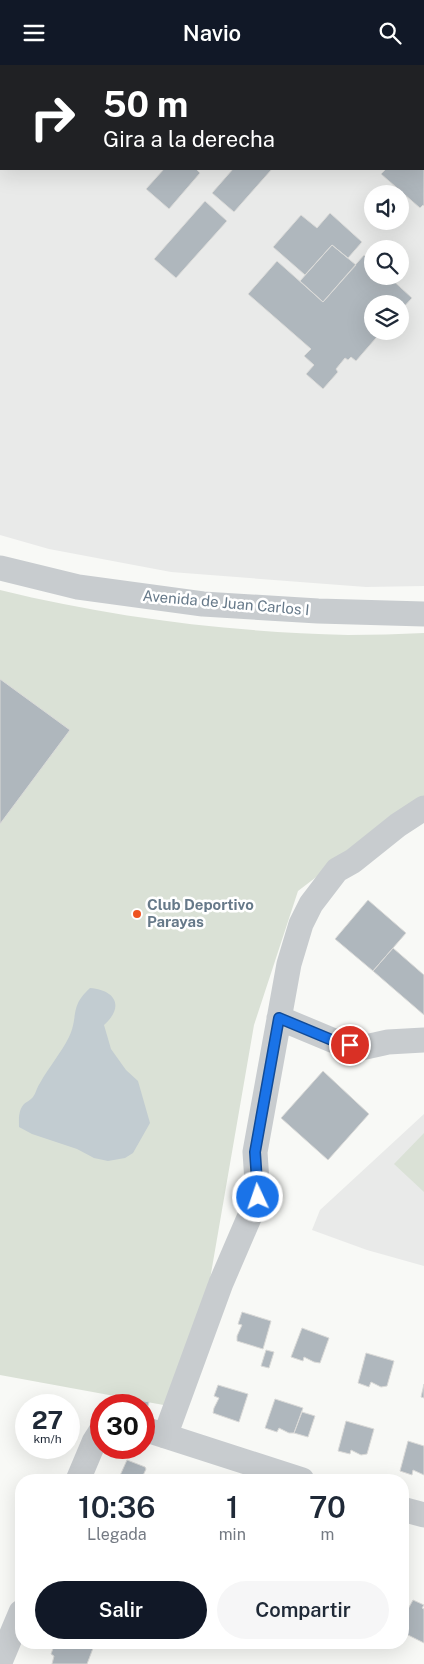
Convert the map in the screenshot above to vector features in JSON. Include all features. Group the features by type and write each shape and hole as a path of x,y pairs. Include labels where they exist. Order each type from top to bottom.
{"street":[{"name":"Avenida de Juan Carlos I","path":"0,568 78,587 203,604 318,611 424,614"},
{"path":"155,1431 258,1197 255,1152 295,941 311,904 337,870 424,808"},
{"path":"279,1018 339,1043 361,1048 388,1042 424,1040"},
{"path":"155,1433 283,1474"},
{"path":"81,1474 90,1452"},
{"path":"409,1511 424,1515"},
{"path":"0,1662 15,1626"}],"shaded area":[{"path":"0,170 424,170 424,586 366,587 171,572 49,549 0,535"},
{"name":"Club Deportivo Parayas","path":"0,590 129,616 217,627 348,635 424,633 424,796 298,891 254,1025 209,1285 169,1406 155,1403 155,1394 104,1394 0,1375"},
{"path":"90,988 106,992 114,1000 114,1011 104,1025 111,1049 126,1070 138,1081 150,1123 133,1153 125,1158 108,1161 94,1158 77,1149 32,1134 19,1127 19,1115 22,1107 33,1097 66,1043 72,1030 79,1001"},
{"path":"424,1114 424,1266 367,1250 312,1230 320,1210"},
{"path":"424,1133 424,1192 394,1164"}],"building":[{"path":"163,170 197,170 200,173 169,209 146,189"},
{"path":"232,170 271,170 234,212 212,193"},
{"path":"385,170 424,170 424,206 420,208 409,198 409,185 394,185 381,174"},
{"path":"205,201 227,221 176,278 154,259"},
{"path":"330,213 362,242 348,258 332,245 305,275 273,247 301,215 317,228"},
{"path":"332,245 356,265 323,302 300,281"},
{"path":"364,255 364,285 398,285 409,295 364,295 364,340 374,340 356,361 351,357 348,360 345,358 336,369 338,372 323,389 306,374 314,365 304,356 311,349 248,294 277,261 323,302"},
{"path":"0,679 70,730 0,824"},
{"path":"368,900 406,933 373,971 335,939"},
{"path":"393,948 424,975 424,1015 373,971"},
{"path":"323,1071 369,1114 328,1160 281,1118"},
{"path":"242,1312 271,1321 263,1349 237,1341 242,1325 238,1324"},
{"path":"302,1328 329,1338 320,1363 304,1357 303,1361 291,1357"},
{"path":"266,1350 274,1352 269,1368 261,1366"},
{"path":"366,1353 394,1361 387,1386 381,1387 371,1382 369,1387 358,1383"},
{"path":"424,1384 424,1398 421,1397"},
{"path":"218,1385 248,1394 239,1422 213,1413 219,1398 214,1396"},
{"path":"275,1399 303,1408 294,1433 289,1433 279,1428 277,1432 265,1428"},
{"path":"302,1412 315,1416 308,1437 294,1433"},
{"path":"346,1421 374,1429 367,1454 361,1455 351,1450 350,1454 338,1451"},
{"path":"408,1441 424,1446 424,1475 413,1470 412,1475 400,1471"},
{"path":"127,1460 146,1469 144,1474 121,1474"},
{"path":"413,1600 424,1605 422,1608 424,1609 424,1643 409,1636 409,1607"},
{"path":"53,1649 93,1649 87,1664 52,1664 54,1656 51,1654"}],"place":[{"name":"Club Deportivo Parayas","path":"137,914"}],"route":[{"path":"258,1197 255,1152 279,1018 339,1043 350,1045"}]}
